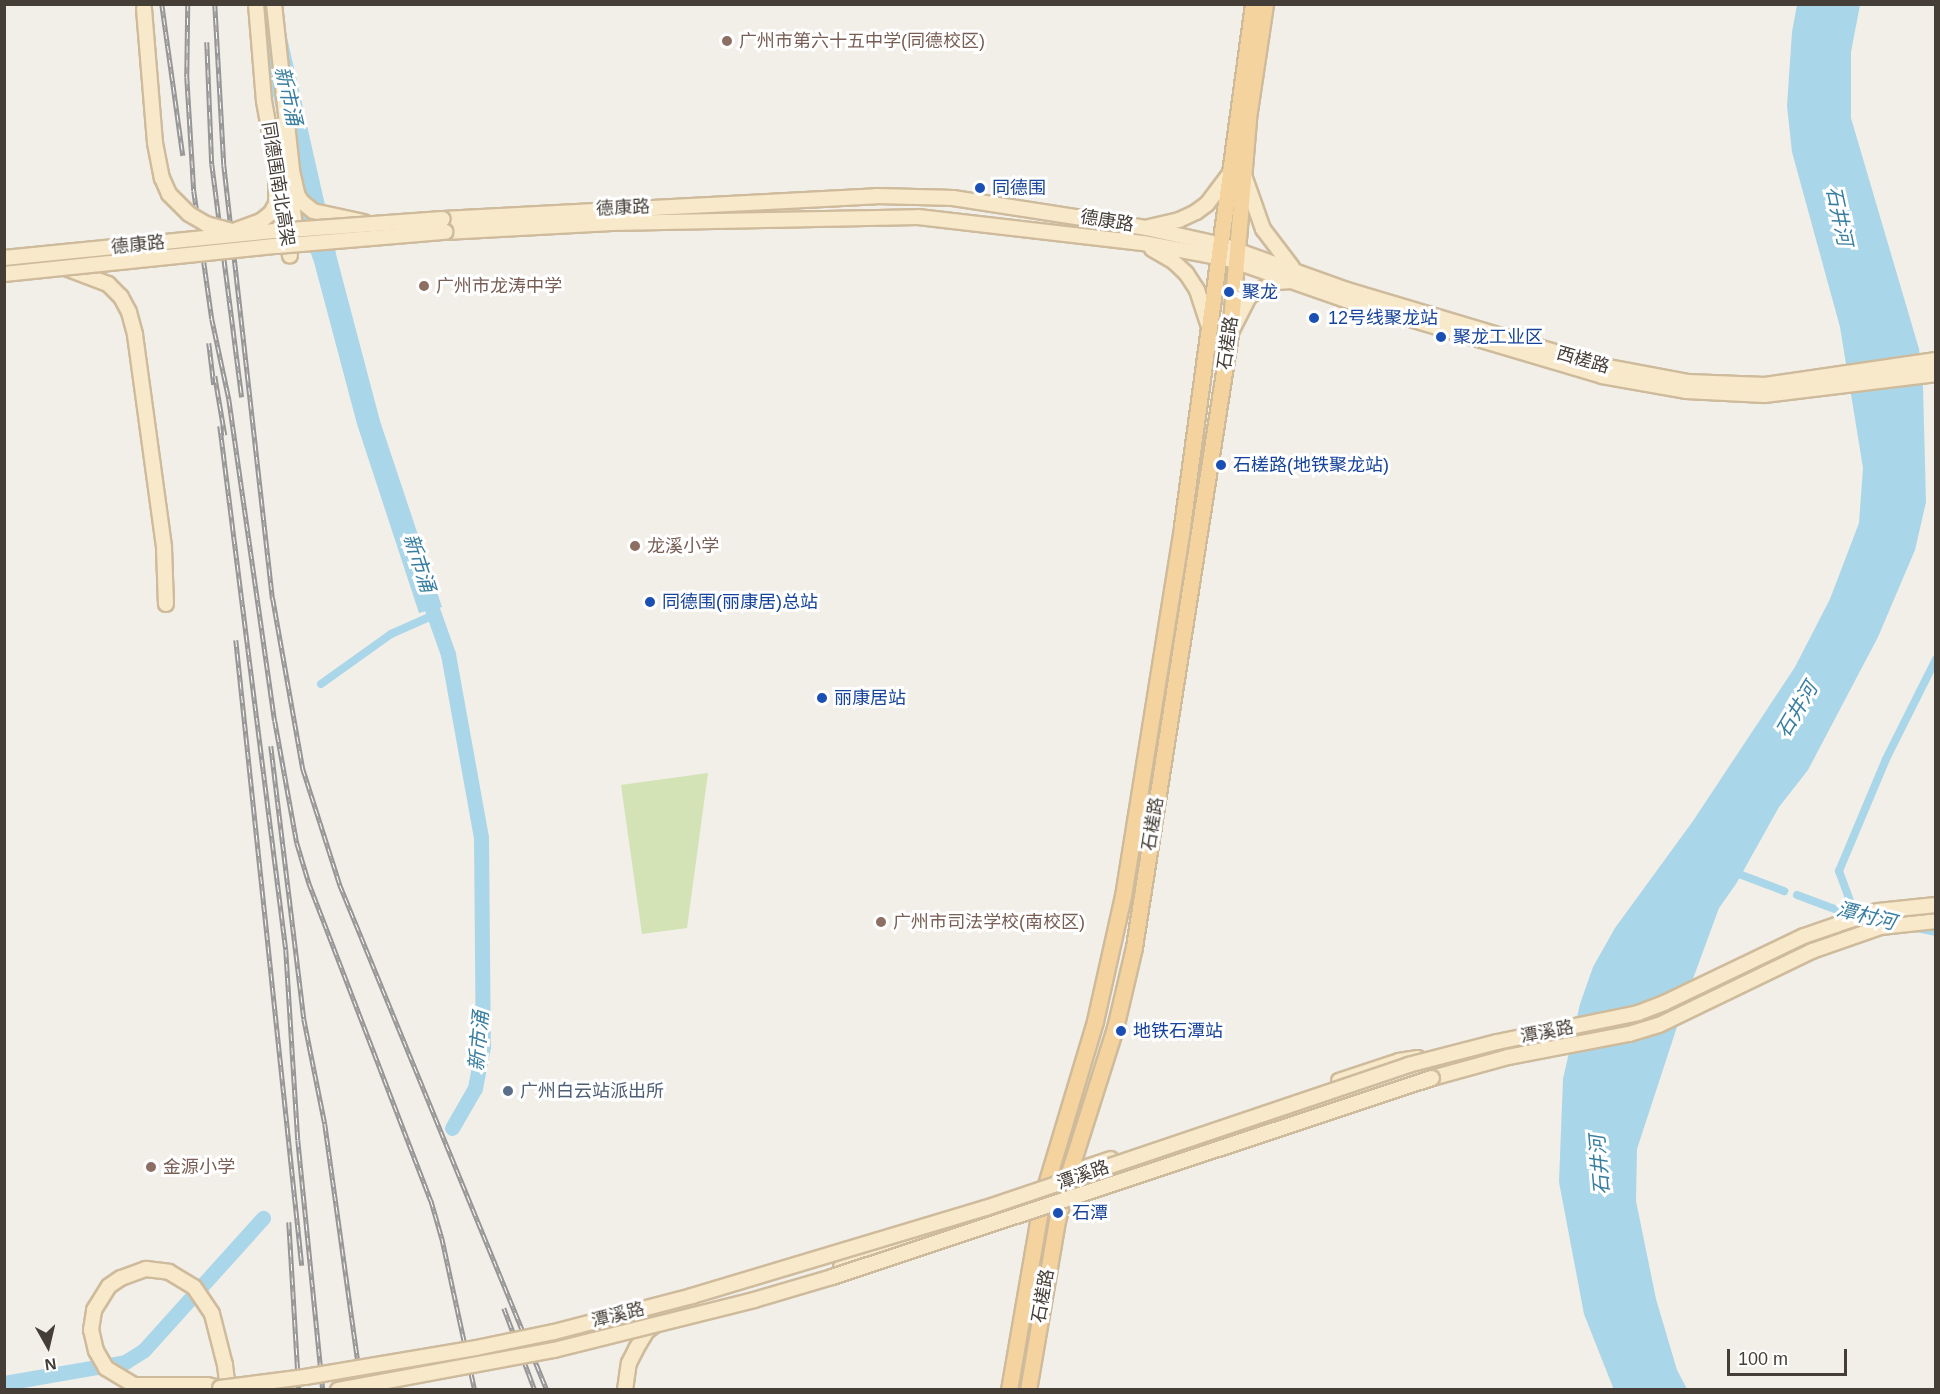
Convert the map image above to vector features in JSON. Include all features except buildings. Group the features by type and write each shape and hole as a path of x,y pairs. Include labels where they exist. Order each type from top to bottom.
{"main road":[{"path":"198,239 261,221 271,213 277,193 258,92 247,4"},
{"name":"同德围南北高架","path":"256,4 268,101 294,256"},
{"name":"同德围南北高架","path":"263,4 268,101"},
{"path":"274,4 291,171 298,196 313,211 372,224"},
{"path":"1221,251 1229,175 1253,4"},
{"path":"1238,255 1248,118 1265,4"},
{"path":"144,9 155,143 162,178 169,194 189,214 206,224 232,231"},
{"path":"1146,228 1179,220 1196,212 1207,204 1229,175"},
{"path":"1230,334 1249,296 1276,282 1294,276 1263,229 1245,178"},
{"name":"德康路","path":"4,274 444,226 915,196 985,202 1146,228 1238,255"},
{"name":"德康路","path":"4,258 372,224 444,226 874,216 973,223 1221,251"},
{"path":"1143,243 1173,261 1186,273 1197,290 1210,331"},
{"name":"石槎路","path":"1009,1389 1042,1198 1095,1021 1119,919 1221,251"},
{"name":"石槎路","path":"1028,1389 1057,1221 1069,1173 1115,1028 1134,947 1230,334 1238,255"},
{"name":"西槎路","path":"1238,255 1294,276 1346,300 1602,376 1686,391 1766,395 1833,382 1930,368"},
{"path":"52,269 80,271 108,284 121,297 129,312 135,335 164,548 166,604"},
{"name":"潭溪路","path":"220,1389 476,1348 670,1302 986,1208 1444,1055 1638,1013 1664,1004 1804,936 1878,911 1935,905"},
{"name":"潭溪路","path":"338,1389 480,1365 627,1334 832,1277 1477,1064 1639,1031 1708,1002 1812,951 1881,927 1935,921"},
{"path":"1069,1173 1400,1060 1444,1055"},
{"path":"625,1389 629,1363 647,1331 656,1324 806,1279 962,1226 1007,1218"},
{"path":"146,1269 169,1272 194,1287 212,1314 225,1365 220,1389 207,1385 134,1385 106,1368 96,1351 91,1330 94,1310 109,1286 121,1278 146,1269"}],"green space":[{"path":"708,773 687,928 642,934 621,785"}],"water":[{"path":"262,5 283,5 284,24 337,258 380,421 442,607 419,613 357,424 314,262 297,216 267,64"},
{"name":"石井河","path":"1797,5 1860,5 1851,52 1851,118 1919,349 1923,387 1926,502 1915,550 1878,637 1808,770 1779,807 1736,884 1719,908 1690,987 1637,1149 1636,1201 1656,1299 1677,1370 1687,1389 1614,1390 1584,1314 1559,1182 1563,1079 1580,1004 1593,967 1615,928 1693,821 1795,667 1830,599 1859,523 1863,468 1840,327 1792,152 1787,106 1792,32"}],"waterway":[{"name":"新市涌","path":"426,592 448,654 481,837 483,1046 475,1088 452,1128"},
{"path":"321,684 391,634 434,615"},
{"path":"1856,917 1839,871 1886,759 1936,659"},
{"name":"潭村河","path":"1731,871 1784,891"},
{"name":"潭村河","path":"1797,895 1856,917 1888,923"},
{"name":"潭村河","path":"1912,927 1936,932"},
{"name":"新市涌","path":"4,1383 125,1362 144,1350 263,1218"}],"railway":[{"path":"162,4 183,156"},
{"path":"188,4 187,77 194,191 212,319 229,399 275,721 297,843 309,883 431,1200 442,1238 475,1390"},
{"path":"215,4 224,165 273,599 303,769 340,885 547,1390"},
{"path":"207,42 212,164 242,397"},
{"path":"209,343 214,385"},
{"path":"215,376 225,435"},
{"path":"220,426 286,950 298,1140 323,1390"},
{"path":"236,640 302,1266"},
{"path":"271,746 304,1019 325,1124 362,1390"},
{"path":"289,1222 299,1390"},
{"path":"504,1308 535,1390"}],"place":[{"name":"广州市第六十五中学(同德校区)","path":"727,41"},
{"name":"同德围","path":"980,188"},
{"name":"广州市龙涛中学","path":"424,286"},
{"name":"聚龙","path":"1229,292"},
{"name":"12号线聚龙站","path":"1314,318"},
{"name":"聚龙工业区","path":"1441,337"},
{"name":"石槎路(地铁聚龙站)","path":"1221,465"},
{"name":"龙溪小学","path":"635,546"},
{"name":"同德围(丽康居)总站","path":"650,602"},
{"name":"丽康居站","path":"822,698"},
{"name":"广州市司法学校(南校区)","path":"881,922"},
{"name":"地铁石潭站","path":"1121,1031"},
{"name":"广州白云站派出所","path":"508,1091"},
{"name":"金源小学","path":"151,1167"},
{"name":"石潭","path":"1058,1213"}]}
